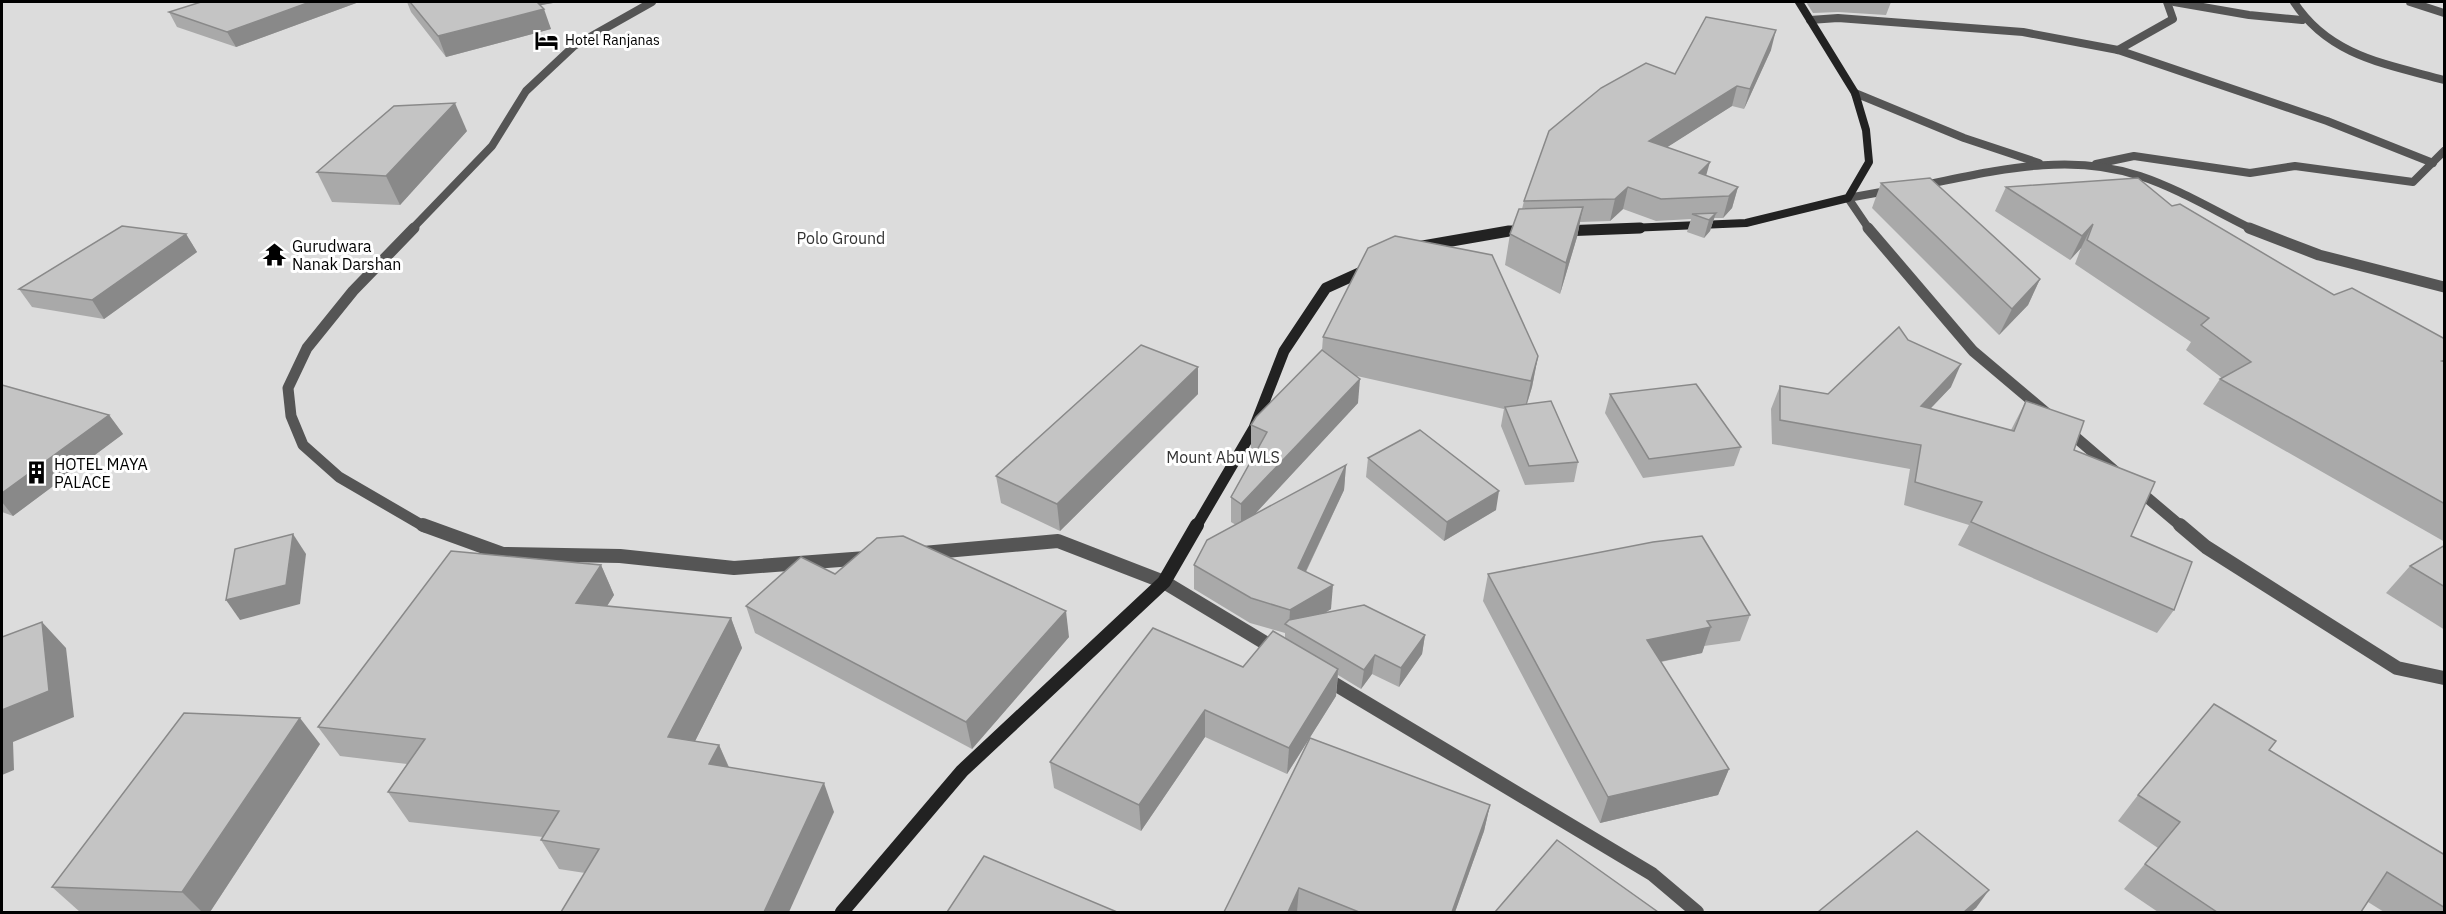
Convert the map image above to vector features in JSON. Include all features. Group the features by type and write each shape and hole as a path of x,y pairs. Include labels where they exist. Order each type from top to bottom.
{"main road":[{"path":"1401,254 1423,244 1509,231 1580,231 1746,223 1848,198 1869,162 1866,130 1855,93 1799,2"},
{"path":"842,912 962,771 1164,582 1254,428 1284,351 1326,288 1380,264"}],"street":[{"path":"652,2 574,46 526,91 492,146 353,291 307,348 288,388 291,416 303,446 339,477 431,530 503,554 620,556 734,568 877,557"},
{"path":"2118,50 2173,20 2167,2"},
{"path":"2174,2 2249,15 2302,20 2348,51 2445,80"},
{"path":"2294,2 2302,20"},
{"path":"2410,2 2445,13"},
{"path":"1810,20 1838,18 2023,32 2118,50 2327,121 2433,163"},
{"path":"1855,93 1964,138 2042,164"},
{"path":"2091,165 2134,156 2250,173 2295,166 2413,182 2445,151"},
{"path":"2445,287 2362,269 2289,245 2150,179 2091,165 2042,164 1848,198 1870,230 1973,351 2206,547 2397,668 2445,678"},
{"path":"912,554 1058,541 1164,582 1286,655"},
{"path":"1316,673 1652,874 1696,912"}],"green space":[{"name":"Mount Abu WLS","path":"2,2 2444,2 2444,912 2,912"}],"building":[{"path":"201,2 310,2 227,32 169,12"},
{"path":"410,2 537,2 544,9 438,36"},
{"path":"1706,17 1776,30 1750,89 1737,86 1649,141 1710,162 1699,173 1738,187 1729,196 1661,199 1628,187 1615,199 1524,201 1549,131 1601,88 1646,63 1675,74"},
{"path":"455,103 386,176 317,172 394,106"},
{"path":"1930,178 2040,279 2012,309 1881,183"},
{"path":"2138,178 2172,206 2180,204 2334,295 2352,288 2445,339 2445,360 2442,361 2445,362 2445,504 2220,379 2251,362 2201,325 2209,318 2087,240 2093,224 2082,236 2006,187"},
{"path":"1583,207 1566,263 1510,234 1519,209"},
{"path":"1716,213 1709,220 1692,214"},
{"path":"122,226 186,234 92,300 19,289"},
{"path":"1395,236 1492,255 1538,356 1531,381 1323,337 1368,248"},
{"path":"1899,327 1908,340 1961,364 1921,406 2014,431 2026,401 2084,421 2074,450 2155,482 2131,536 2192,562 2174,610 1971,522 1982,502 1915,482 1921,445 1780,420 1780,386 1828,394"},
{"path":"1141,345 1198,367 1057,504 996,476"},
{"path":"1322,350 1360,379 1241,504 1231,497 1267,432 1251,425 1256,417"},
{"path":"1696,384 1741,447 1649,459 1610,394"},
{"path":"2,385 109,415 2,493"},
{"path":"1551,401 1578,462 1529,466 1505,407"},
{"path":"1420,430 1499,491 1447,522 1368,458"},
{"path":"1346,465 1298,568 1333,585 1290,610 1251,598 1194,565 1207,540"},
{"path":"293,534 286,585 226,600 235,549"},
{"path":"903,536 1066,611 966,722 746,606 801,557 835,574 877,538"},
{"path":"1702,536 1750,615 1707,621 1711,627 1647,640 1729,769 1608,797 1488,574 1653,542"},
{"path":"2445,545 2445,587 2410,566"},
{"path":"451,551 601,565 576,603 731,618 668,737 719,745 709,764 824,783 764,912 561,912 599,849 541,840 559,811 388,792 425,739 318,727"},
{"path":"1364,605 1425,635 1401,668 1375,655 1364,670 1285,624 1289,620"},
{"path":"42,622 49,691 2,710 2,637"},
{"path":"1153,628 1243,667 1273,631 1338,669 1289,748 1205,710 1139,805 1050,762"},
{"path":"2214,704 2276,741 2269,750 2445,855 2445,908 2387,872 2361,912 2217,912 2145,864 2180,822 2138,795"},
{"path":"184,713 300,718 182,892 52,887"},
{"path":"1310,738 1490,805 1452,912 1359,912 1299,888 1288,912 1224,912"},
{"path":"1917,831 1989,890 1964,912 1818,912"},
{"path":"1557,840 1658,912 1495,912"},
{"path":"984,856 1117,912 947,912"}],"place":[{"name":"Hotel Ranjanas","path":"547,40"},
{"name":"Gurudwara Nanak Darshan","path":"274,255"},
{"name":"HOTEL MAYA PALACE","path":"36,473"}],"park label":[{"name":"Polo Ground","path":"841,238"}]}
